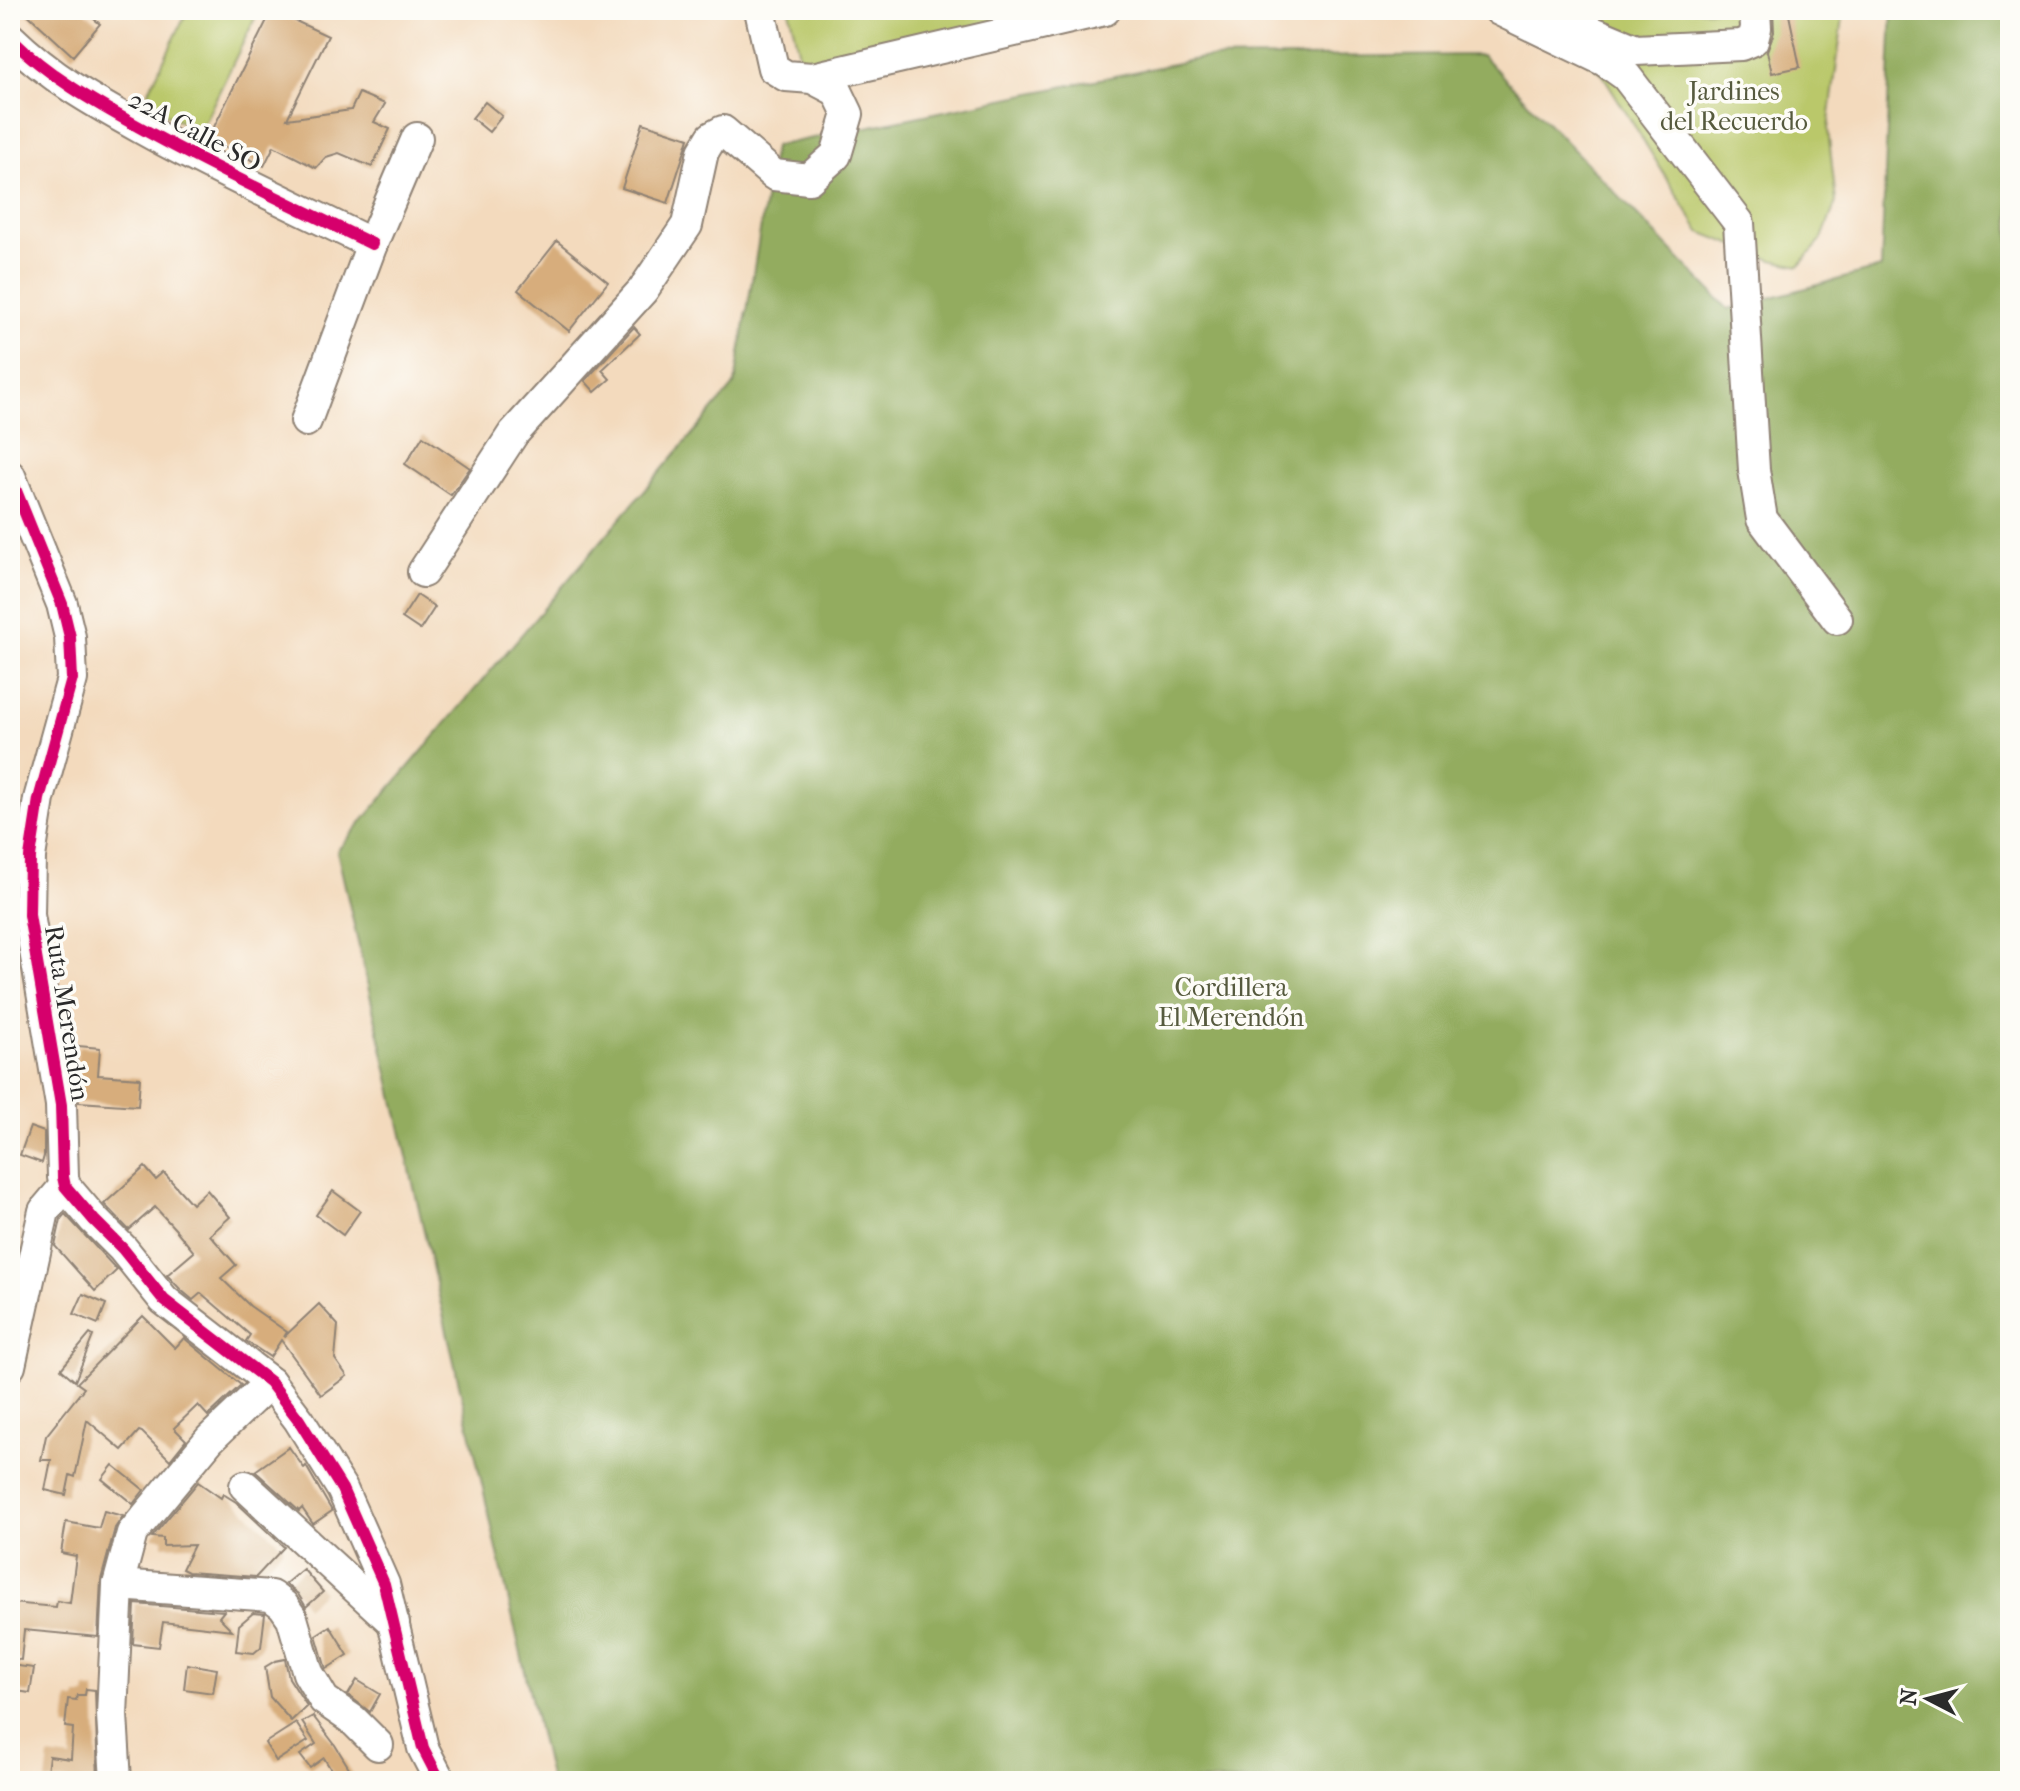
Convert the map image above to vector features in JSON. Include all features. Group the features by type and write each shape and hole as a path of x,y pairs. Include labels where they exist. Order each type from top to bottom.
{"street":[{"path":"760,10 773,68 786,76 812,78 1105,10"},
{"path":"1499,10 1605,61 1626,76 1739,223 1754,470 1762,519 1837,619"},
{"path":"1541,10 1636,50 1741,45 1753,40 1755,10"},
{"name":"22A Calle SO","path":"10,38 38,66 99,105 187,154 372,244"},
{"path":"423,572 513,434 643,290 687,225 703,152 712,137 723,131 774,175 809,179 836,155 848,114 837,91 812,78"},
{"path":"306,421 372,244 417,138"},
{"name":"Ruta Merendón","path":"10,476 62,604 70,637 72,679 39,799 30,857 29,915 61,1105 65,1186"},
{"path":"10,1366 44,1211 65,1186 123,1249 164,1300 270,1382 299,1420 342,1489 384,1584 423,1748 440,1781"},
{"path":"116,1781 112,1715 118,1585 132,1533 210,1439 270,1382"},
{"path":"245,1486 394,1623"},
{"path":"118,1585 271,1596 283,1605 292,1618 308,1673 324,1700 353,1720 378,1745"}],"green space":[{"path":"188,10 259,10 200,131 143,103"},
{"path":"789,10 1045,10 802,67"},
{"name":"Jardines del Recuerdo","path":"1521,10 1844,10 1828,129 1836,202 1821,241 1799,266 1772,260 1700,232 1601,72"},
{"name":"Cordillera El Merendón","path":"1892,10 2010,10 2010,1781 550,1781 337,851 735,384 774,146 1202,58 1482,55 1728,309 1881,268"}],"building":[{"path":"23,10 83,10 100,24 73,56"},
{"path":"272,10 328,36 287,119 351,110 359,93 385,104 374,122 390,129 372,167 339,153 326,157 316,168 274,146 264,166 208,139"},
{"path":"1773,10 1788,10 1800,67 1772,73 1767,51 1774,32"},
{"path":"485,102 502,116 489,132 472,118"},
{"path":"643,123 689,138 668,203 622,188"},
{"path":"557,241 608,282 569,331 518,290"},
{"path":"634,327 640,334 602,370 610,379 595,392 585,381"},
{"path":"423,436 470,468 451,495 405,464"},
{"path":"417,595 435,607 420,630 402,618"},
{"path":"78,1046 100,1048 98,1075 140,1078 138,1106 79,1102 75,1082"},
{"path":"30,1127 44,1132 42,1163 20,1155"},
{"path":"145,1167 156,1180 164,1173 192,1204 207,1190 230,1217 210,1235 236,1265 221,1278 250,1306 287,1332 284,1337 319,1304 338,1325 335,1359 347,1376 321,1395 281,1340 270,1357 246,1341 250,1335 201,1293 193,1300 181,1290 167,1275 194,1252 176,1230 155,1207 129,1230 104,1204"},
{"path":"333,1191 360,1211 343,1235 316,1215"},
{"path":"65,1214 117,1270 95,1291 55,1246"},
{"path":"83,1294 106,1304 98,1324 74,1314"},
{"path":"143,1316 175,1348 184,1338 241,1385 208,1416 198,1405 174,1428 186,1440 170,1460 142,1432 139,1431 122,1450 87,1420 75,1477 70,1475 66,1495 45,1490 51,1460 41,1460 46,1436 84,1388 77,1383"},
{"path":"90,1334 93,1336 75,1381 61,1369"},
{"path":"289,1447 304,1468 306,1466 332,1511 313,1524 302,1508 299,1511 255,1471"},
{"path":"113,1465 144,1490 133,1504 102,1479"},
{"path":"198,1482 221,1498 223,1494 236,1502 284,1547 256,1577 188,1572 182,1569 194,1545 163,1546 163,1538 152,1537"},
{"path":"104,1511 123,1516 115,1528 101,1580 98,1637 24,1630 21,1660 10,1659 11,1603 56,1607 57,1601 70,1603 76,1556 61,1553 66,1522 99,1528"},
{"path":"303,1569 323,1592 306,1607 298,1594 285,1584"},
{"path":"135,1604 224,1611 219,1617 232,1630 163,1622 159,1647 133,1644"},
{"path":"253,1613 265,1614 261,1647 254,1653 236,1651 239,1625"},
{"path":"330,1626 348,1655 326,1669 316,1635"},
{"path":"285,1659 289,1678 307,1706 291,1721 270,1697 265,1667"},
{"path":"187,1664 217,1669 213,1693 184,1689"},
{"path":"10,1665 34,1668 30,1693 10,1690"},
{"path":"357,1680 380,1694 370,1712 348,1695"},
{"path":"86,1689 95,1690 98,1781 46,1781 49,1756 71,1759 73,1728 65,1727 68,1699 76,1700 77,1695 85,1695"},
{"path":"313,1716 357,1781 338,1781 324,1758 310,1768 300,1755 316,1744 302,1722"},
{"path":"296,1723 308,1741 276,1761 265,1743"}],"cycle path":[{"path":"10,38 56,76 123,118 372,244"},
{"path":"10,476 62,604 70,637 72,679 39,799 30,857 29,915 61,1105 65,1186 123,1249 164,1300 270,1382 299,1420 342,1489 384,1584 423,1748 440,1781"}]}
